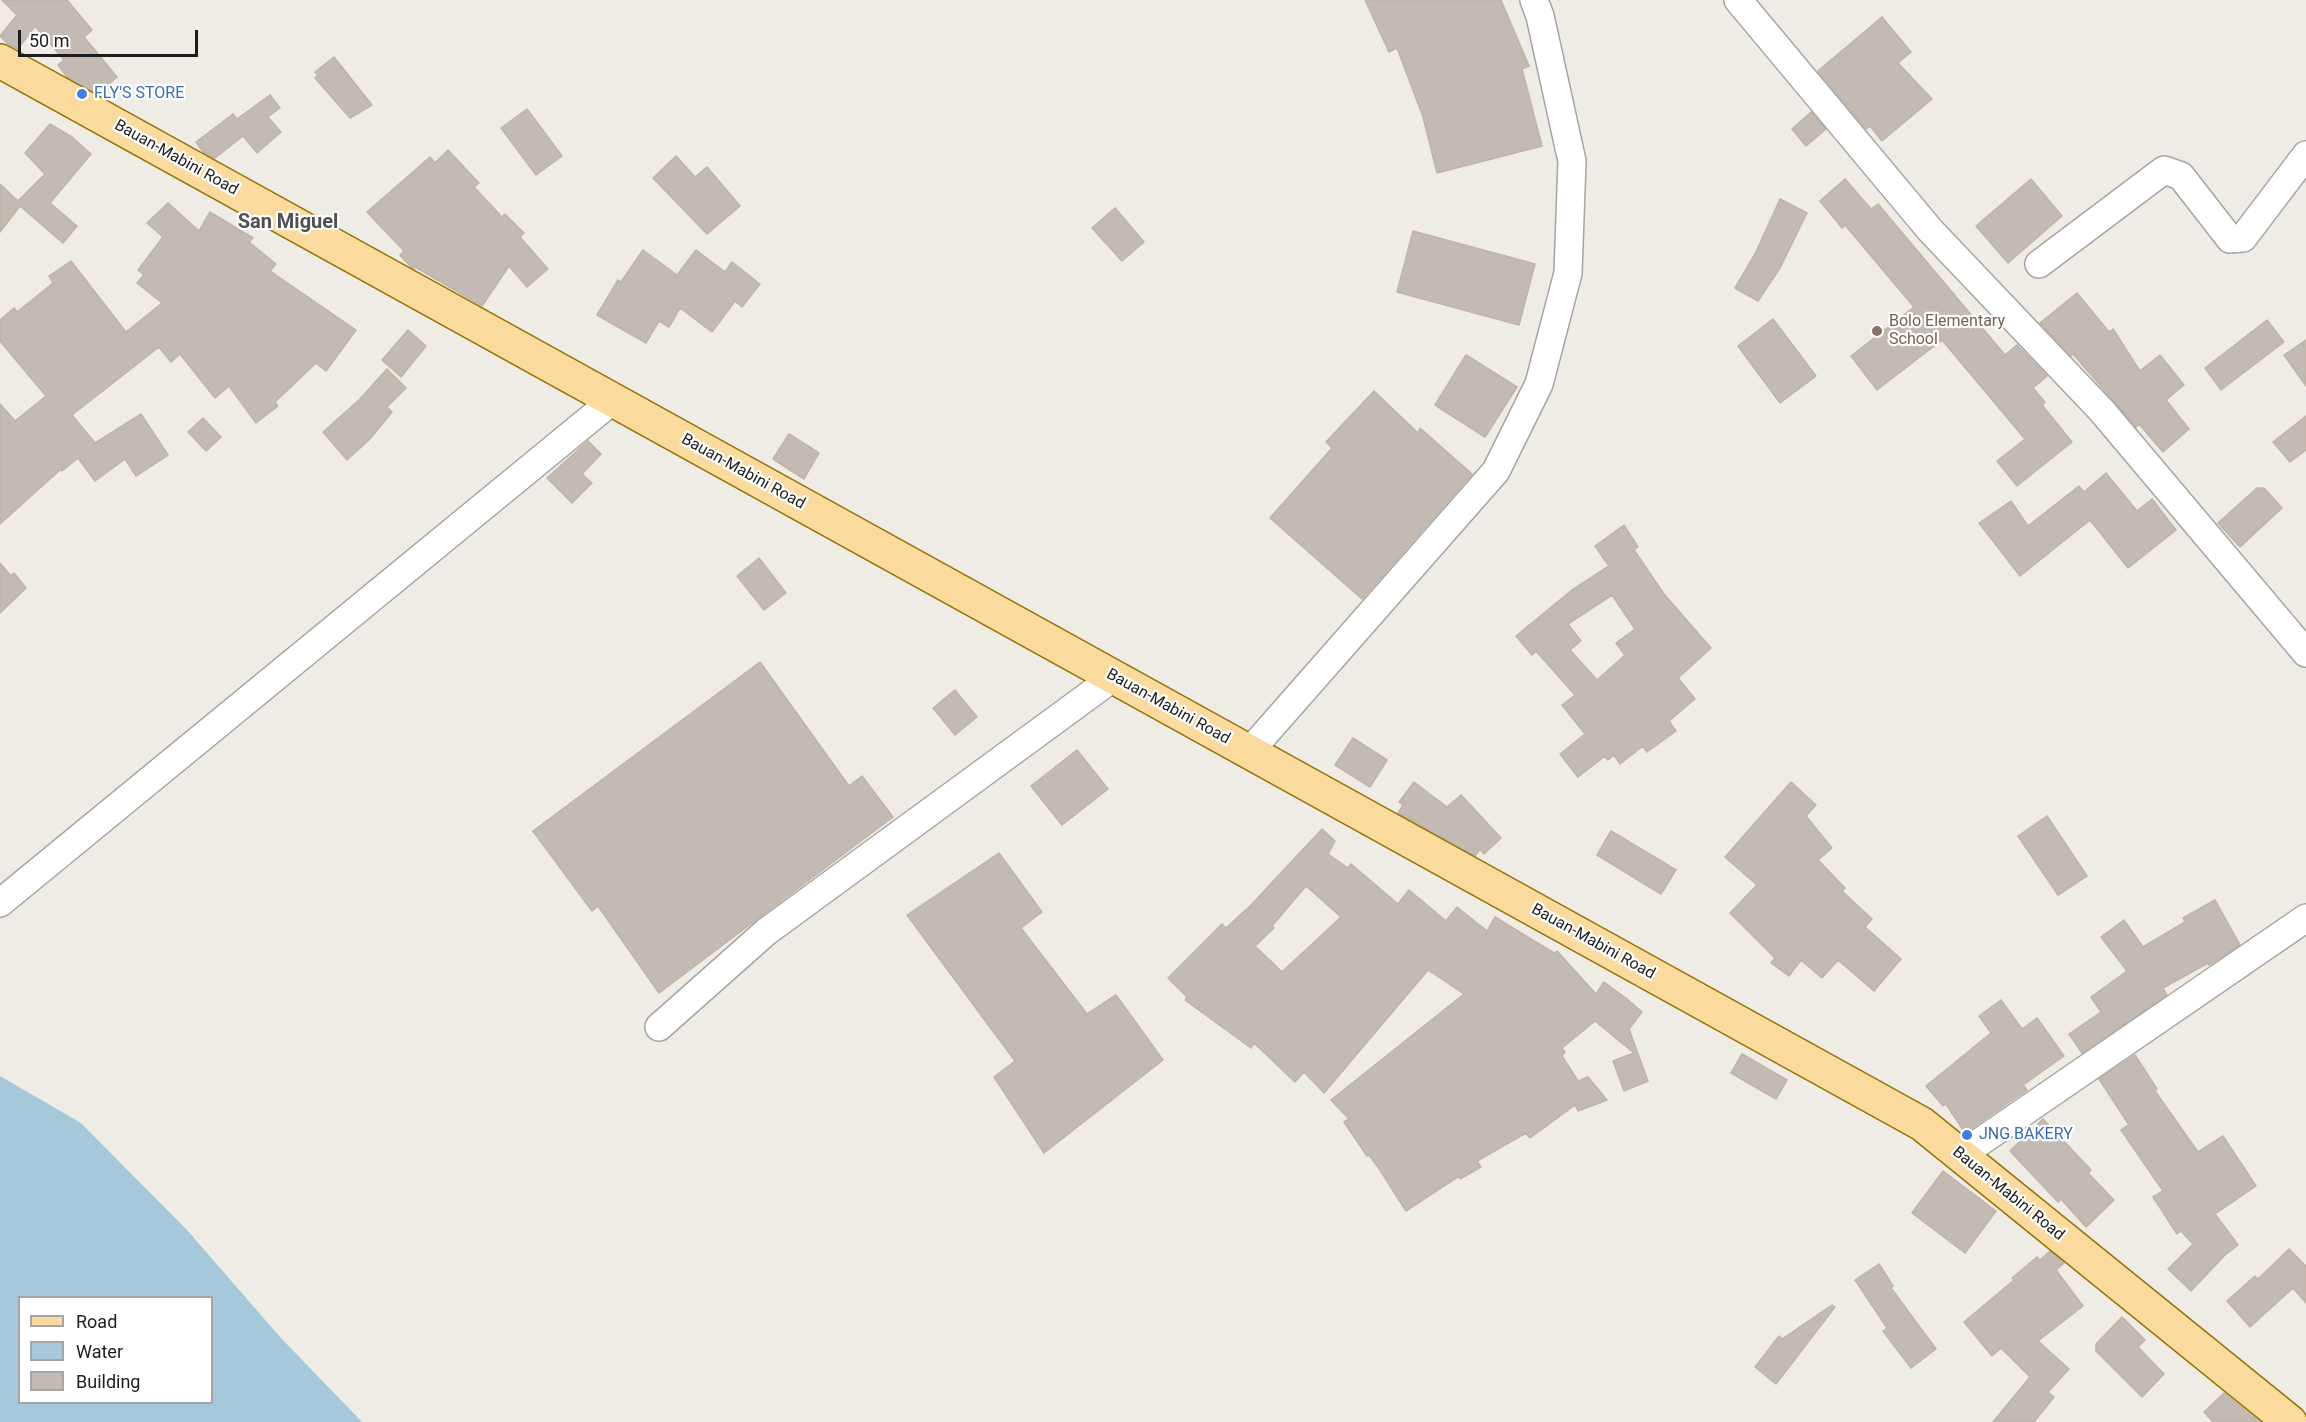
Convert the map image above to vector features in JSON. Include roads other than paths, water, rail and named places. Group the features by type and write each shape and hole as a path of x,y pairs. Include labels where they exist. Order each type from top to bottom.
{"main road":[{"name":"Bauan-Mabini Road","path":"0,61 1922,1124 2290,1422"}],"street":[{"path":"1249,752 1496,471 1539,384 1568,273 1572,161 1540,16 1534,0"},
{"path":"1738,0 1930,230 2102,411 2306,653"},
{"path":"2039,264 2164,170 2181,176 2230,239 2243,238 2306,155"},
{"path":"0,903 613,400"},
{"path":"659,1027 766,933 1114,677"},
{"path":"1961,1155 2306,918"}],"water":[{"path":"0,1076 81,1123 187,1230 280,1337 362,1422 0,1422"}],"place":[{"name":"FLY'S STORE","path":"82,94"},
{"name":"Bolo Elementary School","path":"1877,331"},
{"name":"JNG BAKERY","path":"1967,1135"}],"district":[{"name":"San Miguel","path":"288,223"}]}
